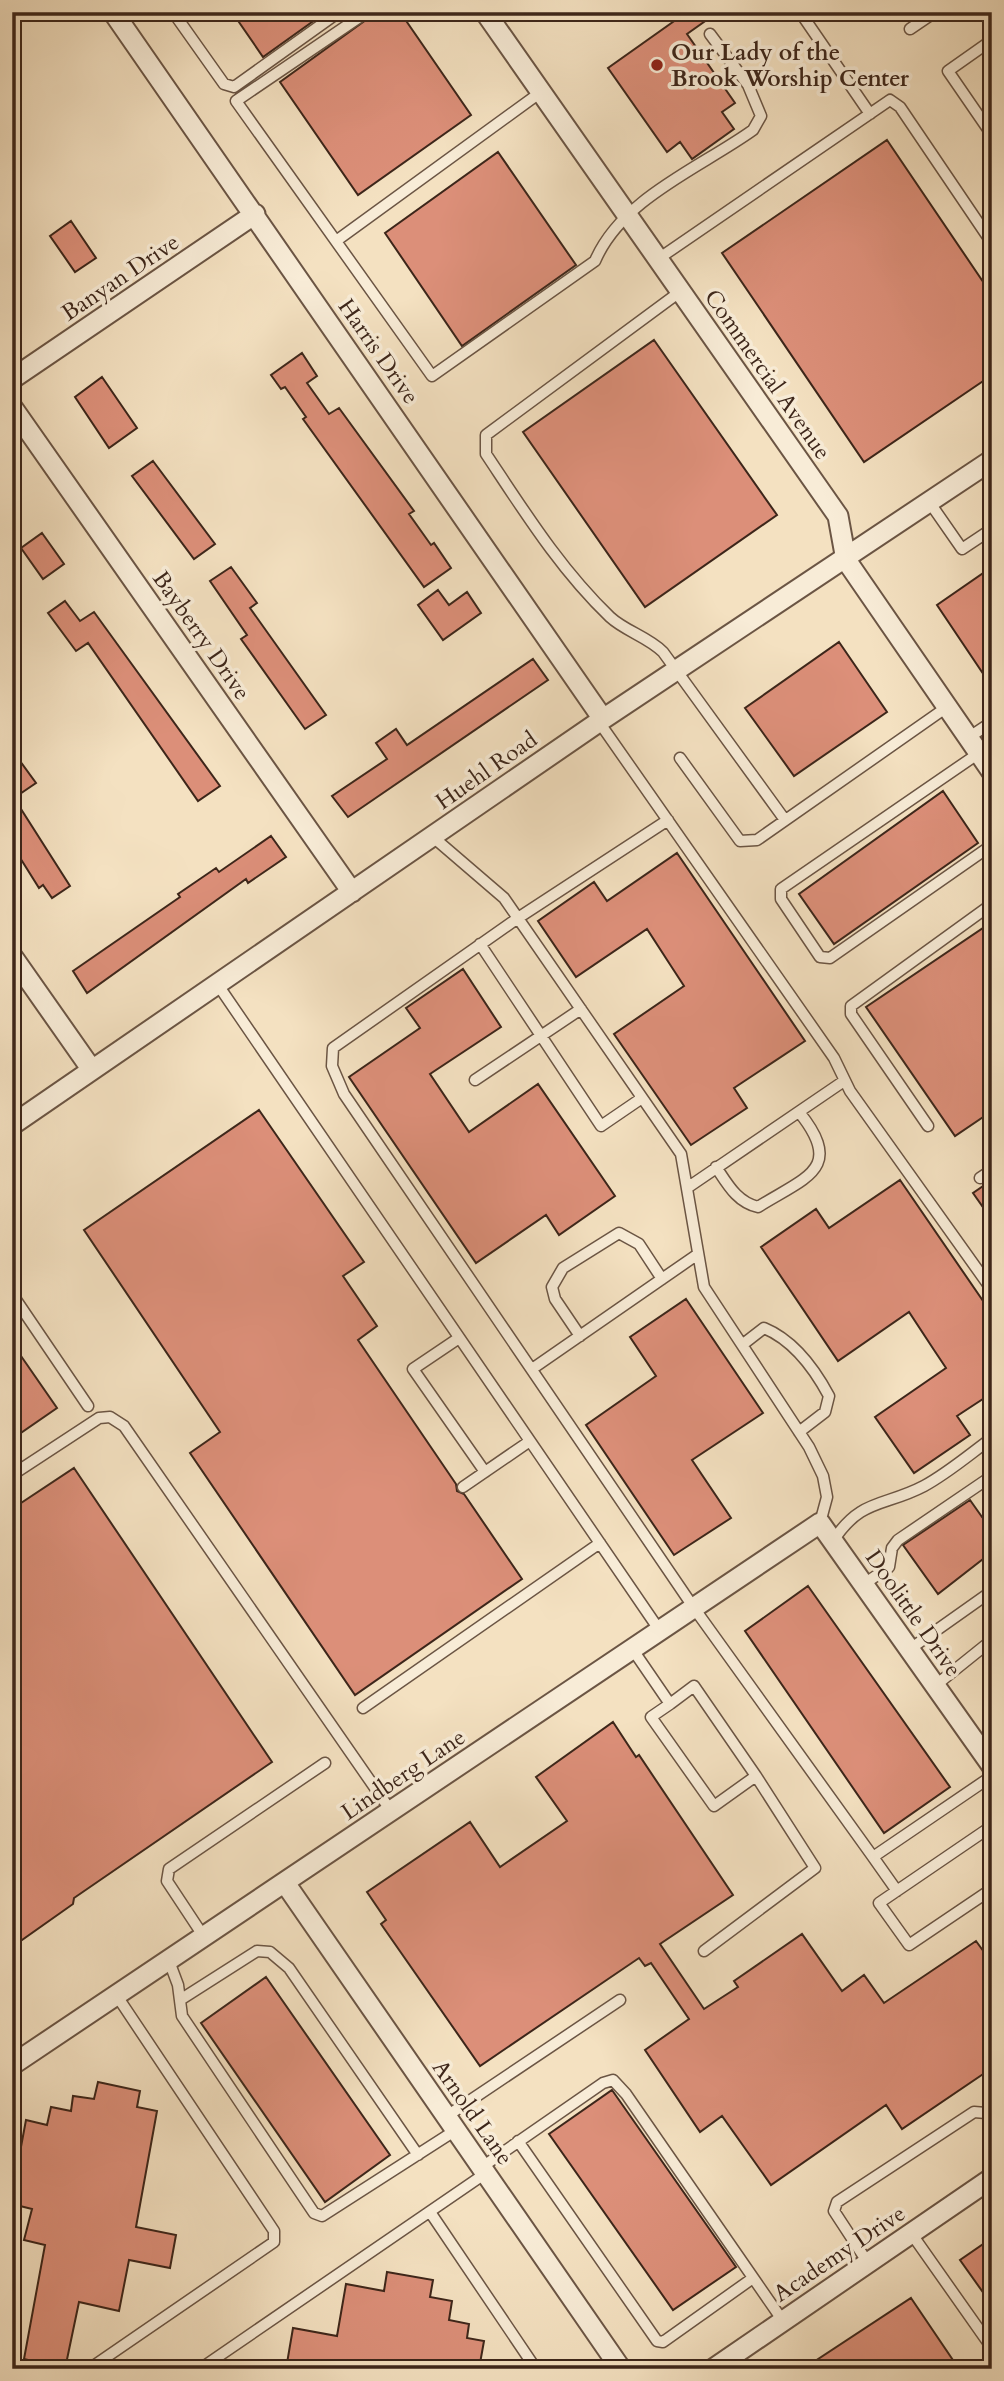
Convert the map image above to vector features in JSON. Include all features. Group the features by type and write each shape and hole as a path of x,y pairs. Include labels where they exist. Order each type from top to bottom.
{"street":[{"name":"Harris Drive","path":"113,12 255,214 601,721"},
{"name":"Commercial Avenue","path":"485,12 838,516 846,560 992,772"},
{"name":"Banyan Drive","path":"12,379 255,214"},
{"name":"Bayberry Drive","path":"12,407 352,892"},
{"name":"Huehl Road","path":"12,1125 601,721 846,560 992,460"},
{"path":"12,956 92,1070"},
{"name":"Lindberg Lane","path":"12,2065 820,1523"},
{"name":"Doolittle Drive","path":"820,1523 992,1766"},
{"name":"Arnold Lane","path":"285,1883 621,2369"},
{"name":"Academy Drive","path":"721,2367 783,2321 992,2178"}],"lane":[{"path":"173,12 224,83 234,87 339,12"},
{"path":"367,12 236,101 432,376 595,261 605,237 628,216 753,130 761,116 748,85 710,34"},
{"path":"800,12 870,114"},
{"path":"910,29 935,12"},
{"path":"992,40 948,71 992,135"},
{"path":"336,241 541,92"},
{"path":"658,259 890,100 900,107 992,243"},
{"path":"681,291 486,435 484,446 486,454 551,551 612,619 648,639 679,670 785,820"},
{"path":"930,503 962,549 992,529"},
{"path":"680,758 740,841 757,840 947,707"},
{"path":"601,721 834,1058 844,1081 992,1290"},
{"path":"992,722 974,746 781,888 781,899 820,957 830,958 992,845"},
{"path":"668,820 518,918 333,1048 332,1066 344,1094 694,1608 897,1891"},
{"path":"433,837 504,898 681,1154 704,1287 799,1432 822,1476 827,1497 820,1523"},
{"path":"928,1126 851,1014 851,1006 992,904"},
{"path":"481,944 601,1126 642,1098"},
{"path":"218,985 660,1631"},
{"path":"475,1080 581,1009"},
{"path":"687,1188 844,1081"},
{"path":"716,1167 733,1193 746,1204 758,1207 805,1178 820,1162 821,1150 816,1133 799,1112"},
{"path":"980,1178 992,1170"},
{"path":"580,1336 555,1299 552,1287 564,1268 619,1233 639,1244 662,1279"},
{"path":"532,1369 698,1254"},
{"path":"12,1294 88,1406"},
{"path":"742,1345 764,1328 783,1336 819,1377 829,1396 825,1412 799,1432"},
{"path":"459,1338 413,1369 485,1472"},
{"path":"12,1475 99,1418 110,1417 124,1426 392,1811"},
{"path":"833,1541 845,1521 859,1511 923,1486 992,1438"},
{"path":"463,1487 530,1441"},
{"path":"864,1584 888,1567 892,1548 898,1540 992,1476"},
{"path":"363,1708 600,1543"},
{"path":"910,1649 992,1591"},
{"path":"936,1685 992,1640"},
{"path":"633,1650 670,1704"},
{"path":"704,1951 815,1868 756,1776 694,1686 651,1717 714,1806 756,1776"},
{"path":"205,1937 167,1881 169,1869 325,1763"},
{"path":"873,1857 992,1776"},
{"path":"992,1826 879,1903 909,1945 992,1889"},
{"path":"180,2000 257,1951 270,1952 289,1968 418,2155"},
{"path":"169,1961 182,2016 314,2213 322,2216 418,2155 452,2123 620,2000"},
{"path":"89,2369 274,2242 274,2231 117,1996"},
{"path":"200,2369 430,2211 518,2141 603,2083 613,2080 626,2094 740,2254 783,2321"},
{"path":"868,2263 834,2211 837,2202 974,2112 986,2113 992,2122"},
{"path":"518,2141 657,2341 663,2342 753,2278"},
{"path":"430,2211 536,2369"},
{"path":"911,2233 992,2348"}],"building":[{"path":"232,12 326,12 263,57"},
{"path":"377,12 400,12 471,115 358,195 280,82"},
{"path":"687,12 718,12 687,34 735,103 722,112 734,129 692,159 680,142 667,152 608,68"},
{"path":"887,140 992,295 992,375 864,462 722,253"},
{"path":"498,152 576,265 462,346 385,233"},
{"path":"71,221 96,258 75,272 50,236"},
{"path":"654,340 777,515 645,607 523,432"},
{"path":"302,353 317,376 307,383 329,414 339,408 414,511 409,514 451,568 424,587 303,419 306,417 285,387 281,389 271,375"},
{"path":"102,377 137,428 109,448 75,397"},
{"path":"153,461 215,544 194,559 132,476"},
{"path":"42,533 64,564 43,579 21,548"},
{"path":"231,567 257,603 250,608 326,715 305,729 241,639 247,635 210,581"},
{"path":"992,567 992,687 937,605"},
{"path":"438,590 449,605 467,592 481,613 443,640 418,605"},
{"path":"65,601 80,621 94,612 220,786 198,801 88,643 76,651 48,613"},
{"path":"839,642 887,712 794,776 745,708"},
{"path":"533,659 548,680 348,817 332,796 387,759 376,743 396,729 407,745"},
{"path":"12,750 36,783 14,798 70,886 52,898 43,885 39,888 12,845"},
{"path":"943,791 978,843 834,944 799,894"},
{"path":"271,836 286,857 248,883 246,879 87,993 73,971 180,897 178,894 216,868 219,872"},
{"path":"677,853 805,1041 734,1088 747,1108 691,1145 614,1034 684,986 647,929 576,977 538,921 594,882 607,901"},
{"path":"992,922 992,1111 955,1136 866,1007"},
{"path":"463,969 501,1027 430,1074 469,1132 538,1084 615,1196 559,1235 546,1215 476,1263 349,1077 420,1028 406,1008"},
{"path":"259,1110 364,1262 343,1276 377,1326 358,1340 456,1484 457,1491 464,1494 522,1579 355,1695 190,1453 220,1432 84,1230"},
{"path":"900,1180 992,1314 992,1393 957,1416 970,1435 914,1473 875,1417 946,1368 909,1312 838,1361 761,1247 816,1209 829,1228"},
{"path":"992,1180 992,1220 973,1193"},
{"path":"686,1299 763,1413 692,1460 731,1518 674,1555 586,1425 656,1376 630,1337"},
{"path":"12,1343 57,1408 12,1439"},
{"path":"74,1468 272,1762 74,1898 73,1904 12,1947 12,1509"},
{"path":"970,1500 982,1517 992,1511 992,1552 938,1594 903,1545"},
{"path":"808,1586 950,1787 884,1833 745,1631"},
{"path":"613,1722 636,1757 639,1755 733,1895 660,1944 704,2009 738,1987 734,1981 802,1934 842,1991 864,1975 884,2003 976,1941 992,1963 992,2068 902,2129 886,2105 771,2185 722,2116 700,2132 645,2050 689,2019 651,1963 645,1966 639,1958 480,2066 381,1924 386,1920 367,1892 470,1822 500,1867 567,1821 536,1777"},
{"path":"266,1977 390,2155 325,2202 201,2023"},
{"path":"98,2082 140,2091 137,2107 157,2111 136,2227 176,2235 170,2268 129,2260 119,2311 79,2302 65,2369 24,2359 45,2245 24,2240 32,2209 12,2204 12,2195 26,2120 47,2125 51,2107 71,2111 73,2096 94,2099"},
{"path":"612,2090 736,2267 673,2310 549,2134"},
{"path":"992,2238 992,2305 960,2260"},
{"path":"387,2272 433,2280 430,2297 452,2301 449,2320 469,2324 467,2338 484,2341 479,2369 334,2369 316,2366 316,2369 286,2369 293,2328 337,2336 346,2284 384,2291"},
{"path":"911,2298 959,2369 803,2369"}],"place":[{"name":"Our Lady of the Brook Worship Center","path":"657,65"}]}
